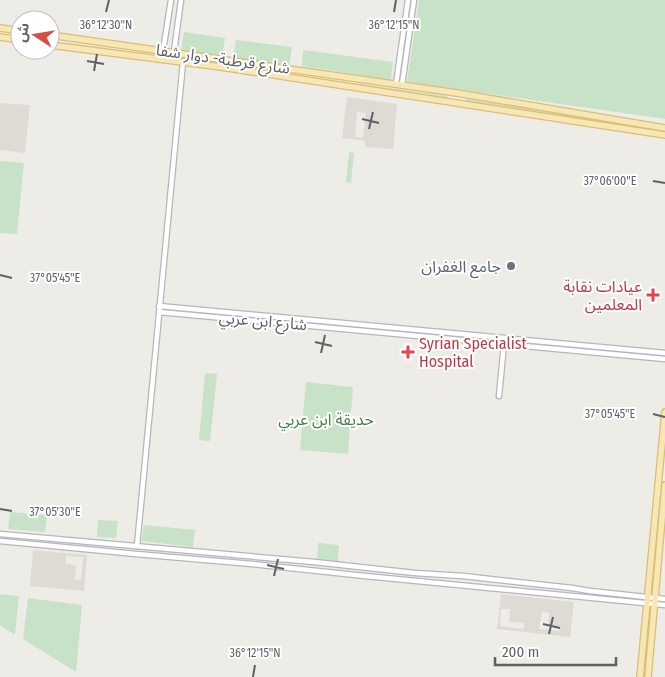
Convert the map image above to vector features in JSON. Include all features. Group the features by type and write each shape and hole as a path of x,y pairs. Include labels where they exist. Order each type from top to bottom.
{"main road":[{"name":"شارع قرطبة- دوار شفا","path":"60,36 399,85 665,128"},
{"path":"64,46 65,37"},
{"path":"60,45 456,102 665,135"},
{"path":"264,74 265,65"},
{"path":"456,102 457,94"},
{"path":"640,677 665,412"},
{"path":"648,677 665,485"}],"street":[{"path":"163,50 171,0"},
{"path":"174,52 181,0"},
{"path":"399,85 408,0"},
{"path":"399,85 412,20 414,0"},
{"path":"405,19 412,20"},
{"path":"136,546 183,62"},
{"path":"160,306 665,352"},
{"name":"شارع ابن عربي","path":"159,312 665,359"},
{"path":"499,396 504,344"},
{"path":"0,534 463,576 572,588 655,601 665,605"},
{"path":"0,541 372,577 648,600"},
{"path":"655,601 665,599"}],"shaded area":[{"path":"347,97 397,104 393,149 365,147 365,141 342,138","holes":["357,112 366,113 363,138 355,137"]},
{"path":"0,103 30,105 25,153 0,150"},
{"path":"33,550 87,555 84,591 30,586","holes":["66,556 83,557 81,580 75,579 76,565 66,564"]},
{"path":"501,594 574,602 570,637 497,629","holes":["501,609 510,609 509,622 524,623 524,629 500,626","542,612 549,613 548,625 560,626 560,631 539,629"]}],"green space":[{"path":"419,0 665,0 665,119 407,82"},
{"path":"184,32 225,38 222,57 181,50"},
{"path":"236,40 292,47 289,67 233,59"},
{"path":"66,44 447,96 448,98 447,100"},
{"path":"303,50 393,62 391,80 302,66"},
{"path":"466,99 665,128 665,132 465,103"},
{"path":"349,152 354,153 351,183 346,182"},
{"path":"0,161 24,163 17,234 0,233"},
{"path":"205,373 217,374 210,441 199,440"},
{"name":"حديقة ابن عربي","path":"306,382 353,387 348,454 300,450"},
{"path":"10,512 47,515 45,532 8,529"},
{"path":"98,520 118,521 116,538 97,537"},
{"path":"144,525 195,530 193,547 142,541"},
{"path":"318,543 339,545 338,562 317,560"},
{"path":"0,594 19,596 15,635 0,625"},
{"path":"28,598 82,605 76,672 23,639"}],"place":[{"name":"جامع الغفران","path":"511,266"},
{"name":"عيادات نقابة المعلمين","path":"653,295"},
{"name":"Syrian Specialist Hospital","path":"408,352"}]}
